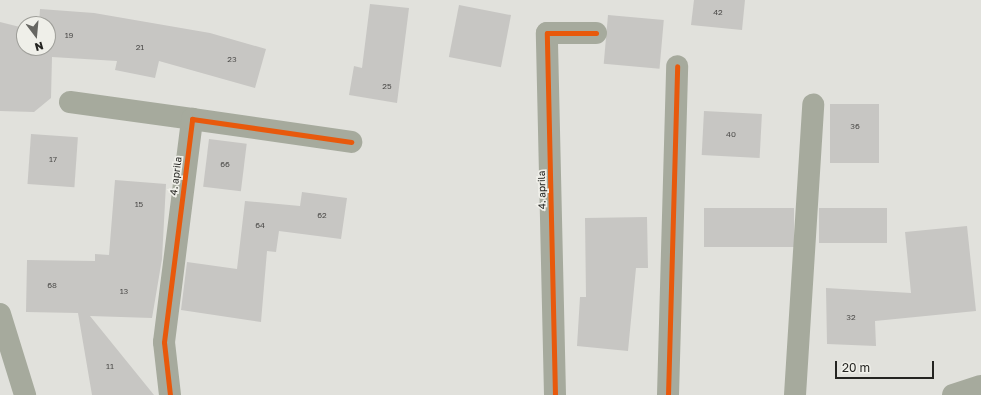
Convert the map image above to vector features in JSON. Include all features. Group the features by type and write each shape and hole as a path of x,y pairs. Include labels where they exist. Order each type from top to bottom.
{"street":[{"name":"4. aprila","path":"555,395 548,33 596,34"},
{"path":"668,395 677,66"},
{"path":"70,102 351,142"},
{"path":"795,395 813,105"},
{"name":"4. aprila","path":"170,395 164,342 192,119"},
{"path":"0,314 25,395"},
{"path":"953,395 981,386"}],"building":[{"path":"694,0 745,0 742,30 691,25"},
{"path":"370,4 409,8 397,103 349,95 354,66 362,68"},
{"path":"459,5 511,15 501,67 449,57"},
{"path":"40,9 94,13 210,33 266,49 255,88 159,61 155,78 115,70 117,61 52,57 51,98 34,112 0,111 0,22 16,26 16,56 56,56 56,16 40,16"},
{"path":"608,15 664,20 660,69 604,64"},
{"path":"830,104 879,104 879,163 830,163"},
{"path":"704,111 762,114 760,158 702,155"},
{"path":"31,134 78,137 74,187 28,184"},
{"path":"209,139 247,144 241,191 203,187"},
{"path":"115,180 166,184 162,259 152,318 90,316 154,395 92,395 78,313 26,312 27,260 95,261 95,254 109,255"},
{"path":"302,192 347,198 341,239 279,231 276,252 267,251 261,322 181,310 187,262 237,269 245,201 300,206"},
{"path":"704,208 794,208 794,247 704,247"},
{"path":"819,208 887,208 887,243 819,243"},
{"path":"647,217 648,268 636,268 628,351 577,346 580,297 586,297 585,218"},
{"path":"967,226 976,311 875,321 876,346 827,344 826,288 911,293 905,232"}],"cycle path":[{"path":"555,395 547,33 596,33"},
{"path":"668,395 677,66"},
{"path":"170,395 164,342 192,119 351,142"}]}
